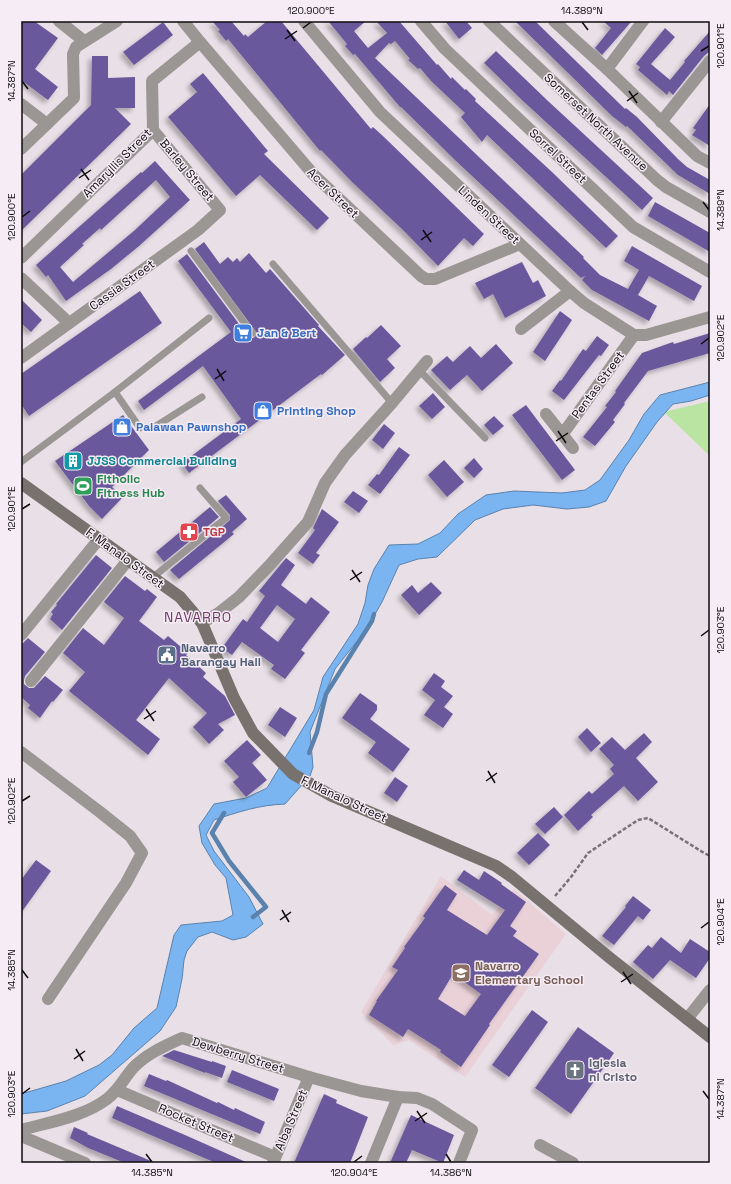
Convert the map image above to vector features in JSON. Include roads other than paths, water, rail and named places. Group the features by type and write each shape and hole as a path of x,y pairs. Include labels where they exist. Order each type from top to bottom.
{"street":[{"path":"59,21 84,41"},
{"path":"21,148 74,98 73,54 76,47 117,21"},
{"name":"Acer Street","path":"183,21 313,174 421,276 426,279 435,279 520,244"},
{"name":"Linden Street","path":"304,21 380,112 570,291 584,303 634,335"},
{"name":"Sorrel Street","path":"421,21 445,49 633,227 710,272"},
{"name":"Somerset North Avenue","path":"489,21 657,180 666,187 710,212"},
{"path":"554,21 607,69 697,156 710,163"},
{"path":"607,69 643,21"},
{"name":"Amaryllis Street","path":"21,258 153,130 152,81 200,42"},
{"path":"661,122 709,66"},
{"path":"21,104 47,124"},
{"name":"Barley Street","path":"153,130 220,210"},
{"name":"Cassia Street","path":"21,358 198,230 220,210"},
{"path":"21,278 69,323"},
{"path":"521,329 570,291"},
{"path":"634,335 646,336 710,317"},
{"name":"Pentas Street","path":"562,435 634,335"},
{"path":"202,623 220,612 240,596 308,522 325,483 345,454 392,403 427,361"},
{"path":"546,414 573,448"},
{"name":"F. Manalo Street","path":"21,483 180,597 202,623 234,698 254,733 293,774 332,796 496,866 512,877 710,1037"},
{"path":"21,635 99,539"},
{"path":"31,681 128,560"},
{"path":"21,752 130,836 142,853 126,883 48,999"},
{"path":"687,1019 710,990"},
{"name":"Dewberry Street","path":"21,1130 73,1116 97,1105 117,1090 133,1068 154,1052 182,1038 309,1077 361,1091 398,1097 417,1098 432,1104 472,1130 459,1163"},
{"name":"Alba Street","path":"274,1160 309,1077"},
{"name":"Rocket Street","path":"117,1090 274,1160"},
{"path":"371,1163 398,1097"},
{"path":"21,1136 85,1163"},
{"path":"540,1144 573,1163"}],"lane":[{"path":"190,251 252,333"},
{"path":"273,264 392,403"},
{"path":"21,462 115,392 209,318"},
{"path":"420,371 485,438"},
{"path":"115,392 140,428"},
{"path":"153,428 202,397"},
{"path":"152,578 226,518 200,488"}],"water":[{"path":"710,382 710,395 691,401 673,404 657,422 626,466 606,501 589,507 567,509 533,505 503,509 475,520 437,557 418,559 399,565 382,602 366,630 335,669 310,732 313,767 310,776 285,804 257,807 214,820 206,835 214,851 249,897 263,924 246,937 233,940 212,932 198,937 187,951 184,960 182,979 176,1007 160,1031 85,1096 47,1111 21,1114 21,1093 66,1081 99,1065 112,1055 134,1028 157,1008 174,935 181,925 222,921 233,915 226,878 215,865 202,843 199,826 214,804 246,798 267,788 314,710 323,677 358,624 365,603 368,585 374,569 389,545 418,544 440,533 458,514 486,495 514,491 562,493 585,490 600,480 629,440 644,414 660,395"}],"waterway":[{"path":"309,753 317,732 326,694 372,621 374,614"},
{"path":"224,813 212,833 229,861 266,907 253,917"}],"place":[{"name":"Jan & Bert","path":"243,333"},
{"name":"Printing Shop","path":"263,411"},
{"name":"Palawan Pawnshop","path":"122,427"},
{"name":"JJSS Commercial Building","path":"73,461"},
{"name":"Fitholic Fitness Hub","path":"83,486"},
{"name":"TGP","path":"189,532"},
{"name":"Navarro Barangay Hall","path":"167,655"},
{"name":"Navarro Elementary School","path":"461,973"},
{"name":"Iglesia ni Cristo","path":"575,1070"}],"district":[{"name":"NAVARRO","path":"198,617"}]}
